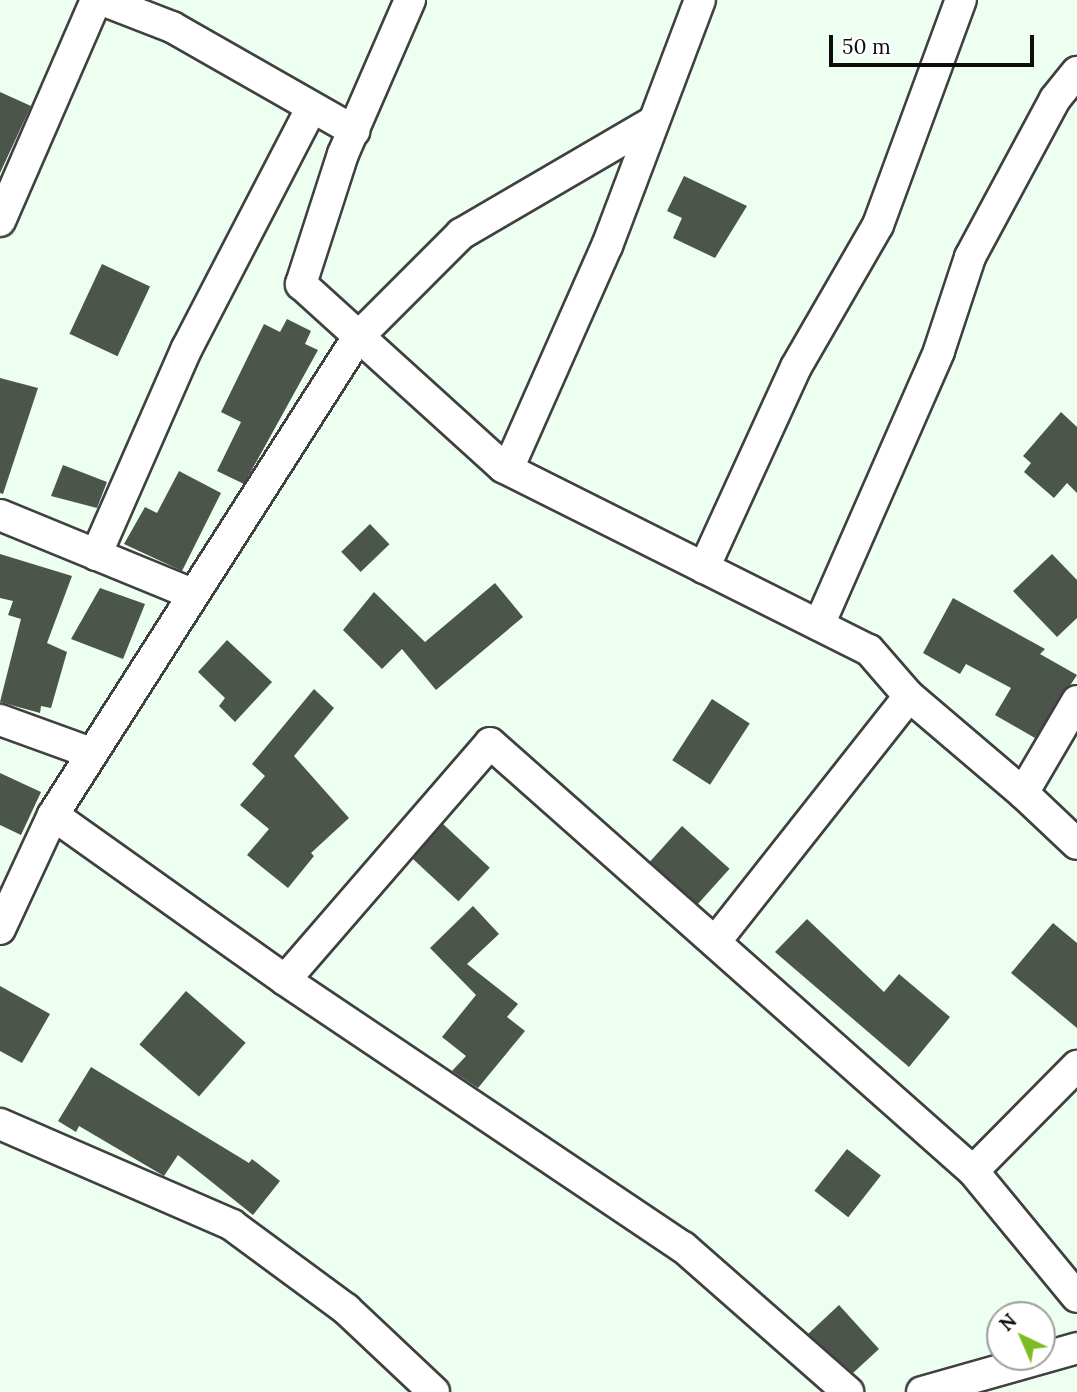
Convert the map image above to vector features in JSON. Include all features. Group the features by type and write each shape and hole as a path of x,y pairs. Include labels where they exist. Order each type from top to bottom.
{"street":[{"path":"0,221 96,0"},
{"path":"102,0 172,27 311,109 354,131"},
{"path":"410,0 354,131 300,284 508,469 869,650 909,696 1023,793 1077,844"},
{"path":"508,469 607,246 700,0"},
{"path":"704,568 796,367 878,225 961,0"},
{"path":"819,625 939,351 970,257 1055,99 1077,72"},
{"path":"96,555 187,348 311,109"},
{"path":"1,924 53,815 190,593 358,337 461,234 653,122"},
{"path":"0,515 190,593"},
{"path":"715,942 909,696"},
{"path":"1023,793 1077,701"},
{"path":"0,720 91,753"},
{"path":"285,980 489,743 973,1171 1077,1297"},
{"path":"53,815 285,980 683,1247 848,1392"},
{"path":"973,1171 1077,1066"},
{"path":"0,1124 232,1225 346,1309 434,1392"},
{"path":"922,1392 1077,1348"}],"building":[{"path":"0,92 31,106 0,173"},
{"path":"684,176 747,206 715,258 673,238 682,218 667,211"},
{"path":"102,264 150,286 117,356 69,334"},
{"path":"287,319 311,331 305,344 318,350 244,484 217,471 241,422 221,412 264,324 280,332"},
{"path":"0,378 38,388 3,494 0,493"},
{"path":"1061,412 1077,427 1077,493 1067,483 1054,498 1024,472 1031,463 1023,456"},
{"path":"63,465 107,482 97,508 51,496"},
{"path":"179,471 221,493 182,571 124,544 145,507 157,513"},
{"path":"370,524 389,544 361,572 341,552"},
{"path":"0,554 72,576 47,643 67,652 51,708 41,706 40,713 0,702 21,619 8,615 13,601 0,598"},
{"path":"1052,554 1077,580 1077,618 1057,637 1013,591"},
{"path":"495,583 523,617 436,690 402,649 382,669 343,630 374,592 425,642"},
{"path":"100,588 145,604 123,659 71,639"},
{"path":"953,598 1045,649 1040,654 1077,675 1035,738 995,715 1011,688 966,664 960,674 923,653"},
{"path":"227,640 272,682 235,722 219,706 225,698 198,672"},
{"path":"314,689 334,708 294,756 349,818 311,853 314,856 288,888 247,855 269,829 240,805 265,776 252,764"},
{"path":"712,699 750,724 710,785 672,760"},
{"path":"0,773 41,792 21,835 0,825"},
{"path":"443,824 490,868 458,901 412,858"},
{"path":"682,826 730,869 697,904 650,862"},
{"path":"473,906 499,934 467,964 518,1004 507,1017 525,1031 478,1088 452,1071 466,1056 442,1037 476,995 430,948"},
{"path":"807,919 884,992 899,974 950,1017 909,1067 775,952"},
{"path":"1053,923 1077,943 1077,1028 1011,973"},
{"path":"0,986 50,1014 22,1063 0,1051"},
{"path":"186,991 246,1043 199,1096 139,1045"},
{"path":"91,1067 249,1163 252,1159 280,1181 253,1215 178,1155 164,1176 79,1126 76,1132 58,1121"},
{"path":"847,1149 881,1175 848,1217 814,1191"},
{"path":"839,1305 879,1349 853,1373 808,1334"}]}
